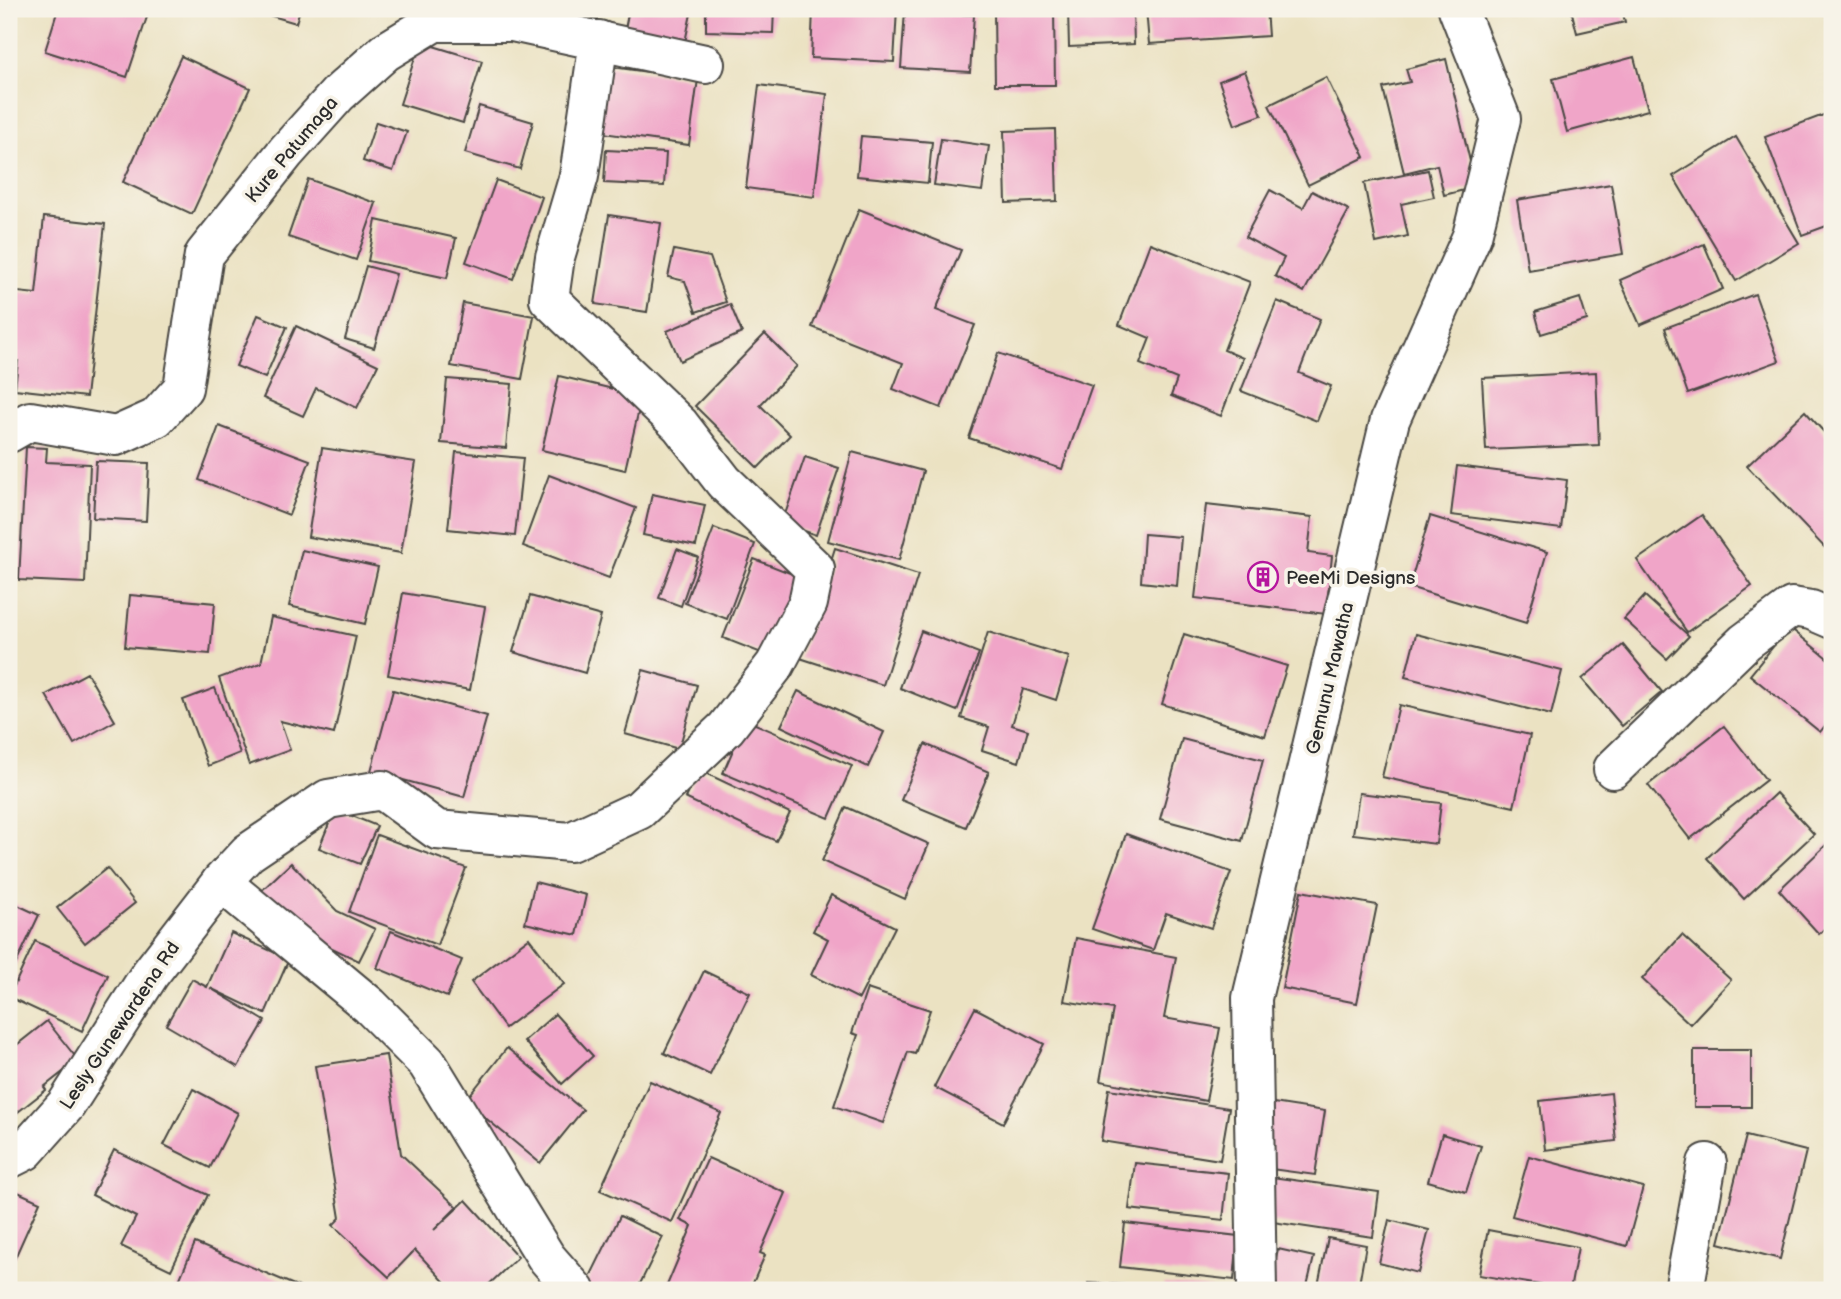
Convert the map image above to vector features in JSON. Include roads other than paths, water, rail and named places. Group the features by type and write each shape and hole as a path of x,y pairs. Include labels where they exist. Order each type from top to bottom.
{"street":[{"name":"Gemunu Mawatha","path":"1257,1290 1252,998 1390,420 1472,236 1501,119 1458,9"},
{"name":"Kure Patumaga","path":"9,433 30,421 116,436 156,418 183,388 204,255 286,152 338,94 385,52 434,22 491,15 512,22 705,64"},
{"name":"Lesly Gunewardena Rd","path":"9,1159 25,1151 66,1105 150,974 221,882 248,853 328,799 382,790 437,830 570,842 639,810 726,727 775,665 808,603 815,569 724,482 680,425 549,299 555,257 579,176 599,40"},
{"path":"1613,769 1745,642 1791,607 1811,610 1832,619"},
{"path":"221,882 370,1006 427,1063 546,1257 575,1290"},
{"path":"1684,1290 1707,1163"}],"place":[{"name":"PeeMi Designs","path":"1263,577"}]}
